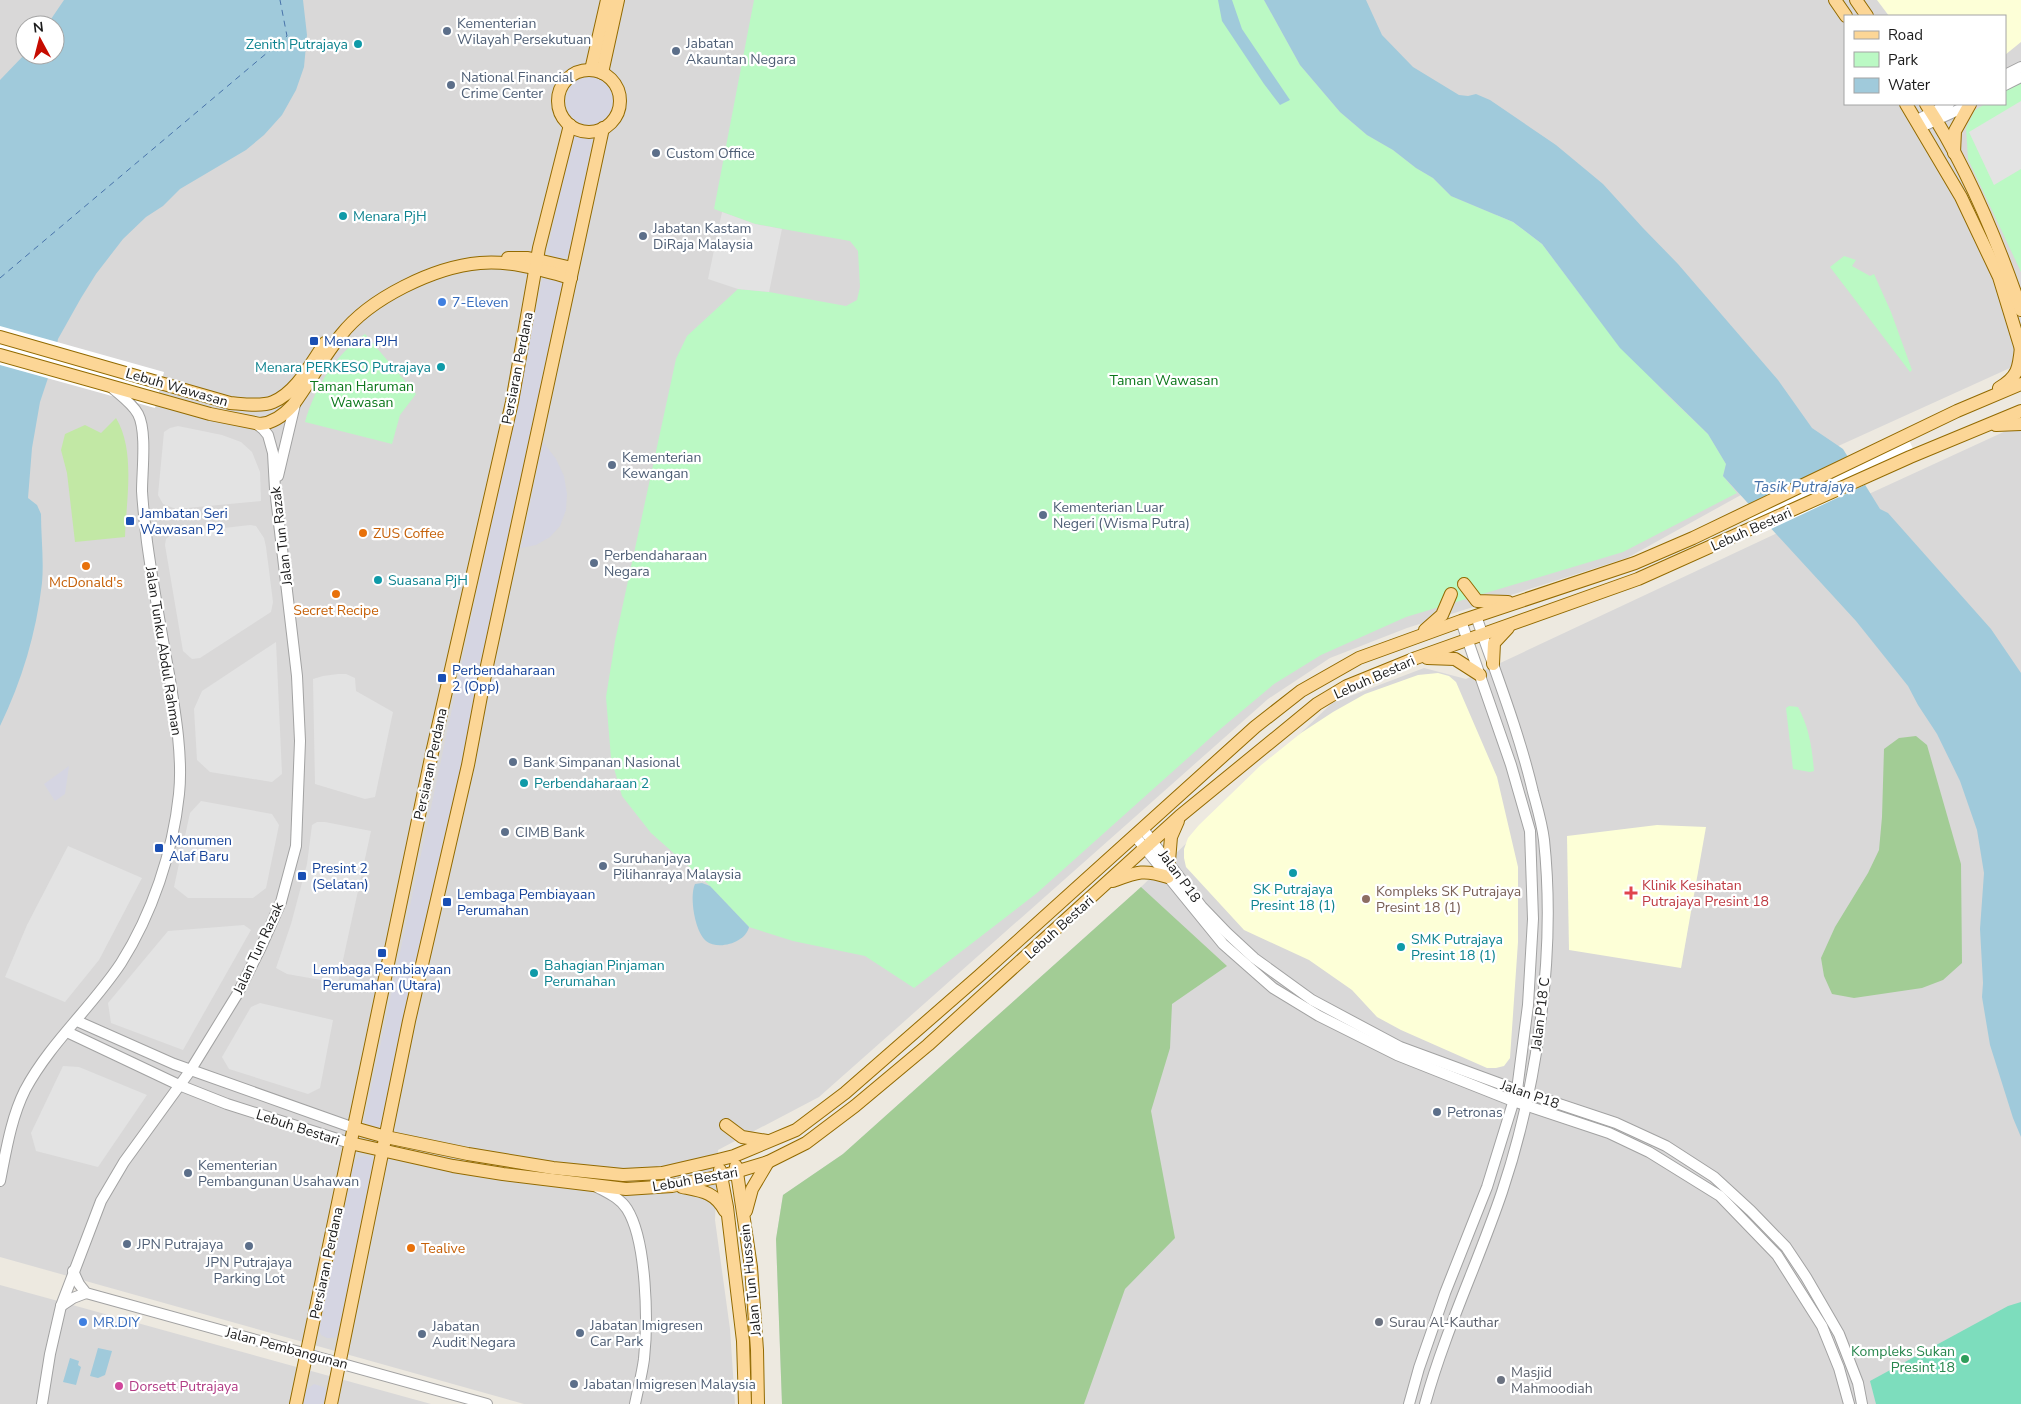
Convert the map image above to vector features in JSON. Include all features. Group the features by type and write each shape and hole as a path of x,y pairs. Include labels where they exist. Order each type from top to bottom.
{"main road":[{"path":"597,72 607,0"},
{"path":"597,72 618,0"},
{"path":"1835,0 1845,15"},
{"path":"1856,0 1867,15"},
{"path":"597,72 611,79 617,87 620,96 620,106 617,115 611,123 603,128 586,132 570,125 563,118 559,109 558,99 566,81 574,74 597,72"},
{"path":"1907,105 1961,197 1998,277 2021,348 2018,371 2008,383 1957,411"},
{"path":"1954,153 1956,131 1969,105"},
{"path":"1932,112 1974,191 2007,269 2021,310"},
{"name":"Persiaran Perdana","path":"296,1404 434,745 512,402 537,264 570,125"},
{"path":"332,1404 409,1021 468,765 485,675 603,128"},
{"name":"Lebuh Wawasan","path":"0,337 230,403 252,404 272,402 291,390 333,332 394,285 432,267 477,257 528,258 537,264"},
{"name":"Lebuh Wawasan","path":"0,355 210,414 260,424 272,421 288,410 297,400 341,334 366,307 394,293 434,274 481,262 537,264 571,273"},
{"path":"508,264 528,276 532,291"},
{"path":"2007,269 2021,292"},
{"name":"Lebuh Bestari","path":"354,1128 386,1138 552,1168 624,1175 662,1172 734,1156 796,1130 845,1093 980,976 1255,727 1301,691 1359,658 1461,621 1635,563 1693,538 1957,411 2021,384"},
{"path":"230,403 254,422"},
{"name":"Lebuh Bestari","path":"350,1143 461,1167 626,1189 672,1186 738,1172 768,1162 806,1143 855,1106 928,1045 1180,816 1317,704 1347,686 1416,658 1638,579 1910,457 2021,411"},
{"path":"1980,428 2010,423 2021,424"},
{"path":"1464,584 1477,601 1527,600"},
{"path":"1417,637 1442,615 1451,594"},
{"path":"1493,664 1494,643 1516,622"},
{"path":"1416,658 1455,659 1480,675"},
{"path":"1169,861 1171,837 1180,816"},
{"path":"1108,882 1140,871 1168,877"},
{"path":"726,1125 742,1137 756,1141 771,1141"},
{"name":"Jalan Tun Hussein","path":"734,1156 738,1172 752,1276 758,1404"},
{"name":"Jalan Tun Hussein","path":"718,1160 730,1233 743,1341 746,1404"},
{"path":"744,1217 752,1189 768,1162"},
{"path":"672,1186 705,1191 717,1198 725,1212 730,1233"}],"street":[{"path":"2006,74 2021,67"},
{"path":"2006,84 2021,77"},
{"path":"1919,123 1932,112 1947,105"},
{"path":"1932,112 1965,105"},
{"name":"Jalan Tunku Abdul Rahman","path":"0,1181 19,1104 37,1070 120,965 150,910 167,857 179,793 178,733 145,528 142,492 143,450 141,423 134,409 108,386"},
{"path":"275,489 297,400"},
{"name":"Jalan Tun Razak","path":"42,1404 50,1354 61,1306 106,1190 153,1120 190,1071 238,993 281,902 296,846 300,741 297,676 275,489 273,453 270,440 263,429 254,422"},
{"name":"Jalan P18 C","path":"1425,1404 1462,1294 1502,1192 1527,1105 1544,987 1547,922 1544,840 1526,761 1476,616"},
{"name":"Jalan P18 C","path":"1409,1404 1445,1292 1487,1187 1515,1095 1528,1005 1532,938 1530,831 1511,765 1461,621"},
{"path":"1139,832 1149,844"},
{"name":"Jalan P18","path":"1149,844 1168,877 1223,944 1273,988 1319,1016 1397,1055 1515,1095 1529,1094 1616,1123 1666,1146 1714,1177 1751,1210 1786,1247 1839,1334 1858,1383 1862,1404"},
{"name":"Jalan P18","path":"1149,844 1169,861 1202,907 1227,933 1254,958 1312,1000 1400,1047 1515,1095 1527,1105 1625,1140 1649,1152 1720,1196 1777,1255 1822,1326 1839,1368 1849,1404"},
{"name":"Lebuh Bestari","path":"77,1021 190,1071 354,1128"},
{"name":"Lebuh Bestari","path":"67,1032 179,1085 226,1104 350,1143"},
{"path":"596,1186 616,1197 626,1208 635,1227 644,1272 646,1337 635,1404"},
{"path":"61,1306 73,1298 86,1293 78,1284 73,1271"},
{"name":"Jalan Pembangunan","path":"86,1293 487,1404"}],"shaded area":[{"path":"0,0 146,0 0,147"},
{"path":"269,0 1287,0 1759,485 1627,558 1407,628 1330,658 1268,699 819,1097 718,1150 715,1220 730,1329 735,1404 524,1404 0,1257 0,666 13,382"},
{"path":"1328,0 2021,0 2021,363 1792,467 1449,117"},
{"path":"1877,0 2021,0 2021,42 2006,54 2006,15 1888,15"},
{"path":"585,77 595,77 607,84 614,96 614,106 607,118 595,125 585,125 577,121 570,114 566,106 566,96 570,88 577,81"},
{"path":"2021,101 2021,169 1994,185 1969,132"},
{"path":"573,134 578,137 593,138 569,255 556,259 551,256 548,249"},
{"path":"722,212 755,224 782,229 769,292 738,289 708,279"},
{"path":"547,277 560,279 563,285 386,1118 382,1125 376,1127 369,1126 365,1122 365,1117 542,280"},
{"path":"2021,424 2021,709 1834,510"},
{"path":"178,426 222,435 241,442 252,452 260,472 261,501 176,509 163,504 158,495 164,432"},
{"path":"543,442 556,459 564,476 567,494 566,510 560,526 550,537 536,545 521,548"},
{"path":"250,525 256,526 264,538 273,602 271,612 200,658 192,659 183,651 165,545 166,539 172,534"},
{"path":"1786,529 2016,821 2021,995 2021,1404 782,1404 776,1239 783,1195 843,1154 1141,887 1332,703 1424,668 1466,679"},
{"path":"276,642 282,774 272,782 210,772 197,760 194,709 202,691"},
{"name":"Kompleks SK Putrajaya Presint 18 (1)","path":"1438,673 1449,676 1456,682 1497,777 1518,867 1518,942 1510,1058 1504,1066 1496,1068 1487,1068 1401,1030 1377,1017 1352,990 1309,960 1244,930 1186,867 1184,858 1184,849 1188,838 1199,825 1260,766 1301,733 1365,694 1418,675"},
{"path":"346,674 355,678 356,691 393,712 375,797 365,799 315,784 313,679"},
{"path":"1916,736 1927,745 1961,864 1962,963 1943,980 1922,988 1854,998 1832,994 1824,976 1821,958 1835,927 1868,873 1879,850 1884,749 1899,738"},
{"path":"69,766 65,794 55,801 44,784"},
{"path":"201,801 272,814 279,825 266,888 253,898 188,898 174,887 190,813"},
{"path":"317,822 371,831 338,983 287,974 276,968 291,924 307,864 312,825"},
{"name":"Klinik Kesihatan Putrajaya Presint 18","path":"1657,825 1706,827 1681,968 1569,950 1567,836"},
{"path":"68,846 142,878 99,960 65,1002 5,977 27,925"},
{"path":"1141,887 1227,966 1172,1004 1170,1048 1151,1111 1175,1238 1125,1289 1084,1404 782,1404 776,1239 783,1195 843,1154"},
{"path":"244,925 251,930 183,1050 111,1023 108,1003 168,931"},
{"path":"260,1003 333,1020 320,1088 308,1094 229,1069 222,1057 251,1007"},
{"path":"63,1066 79,1067 147,1095 98,1167 36,1151 31,1133"},
{"path":"359,1157 371,1157 375,1162 339,1335 334,1338 327,1338 321,1335 319,1330 354,1163"},
{"path":"0,1285 431,1404 0,1404"},
{"path":"314,1384 327,1390 325,1404 303,1404 306,1390"}],"green space":[{"name":"Taman Wawasan","path":"754,0 1264,0 1300,65 1340,112 1367,135 1393,150 1416,168 1433,178 1451,196 1513,222 1542,244 1591,309 1663,391 1708,434 1726,464 1723,476 1737,493 1623,552 1406,617 1321,655 1274,684 1218,731 1037,893 914,988 865,956 793,941 749,927 704,880 651,833 622,796 611,758 606,697 615,641 676,359 687,336 738,289 769,292 846,306 857,300 860,287 858,251 850,241 755,224 714,209"},
{"path":"2021,83 2021,272 1968,159 1966,128 1975,110 1983,105 2006,105 2006,90"},
{"path":"1844,256 1856,260 1852,266 1870,276 1874,274 1891,312 1912,370 1910,372 1830,267"},
{"name":"Taman Haruman Wawasan","path":"365,334 416,394 400,415 392,444 305,422 320,384 335,362 354,342"},
{"path":"116,418 126,445 128,461 125,537 75,542 67,473 61,450 65,434 85,425 101,433"},
{"path":"1789,706 1798,707 1805,722 1811,746 1814,771 1793,769 1786,708"},
{"name":"Kompleks Sukan Presint 18","path":"2021,1302 2021,1404 1876,1404 1870,1381 2008,1306"}],"water":[{"path":"64,0 303,0 307,35 304,67 296,90 282,115 264,135 246,150 180,189 163,206 146,217 123,239 96,274 58,339 54,360 40,402 32,448 28,498 37,505 41,514 42,583 32,639 15,691 0,726 0,80 15,64 65,65 65,15 54,15"},
{"path":"1218,0 1232,0 1242,29 1290,100 1280,105 1264,84 1222,21"},
{"name":"Tasik Putrajaya","path":"1264,0 1366,0 1382,35 1413,67 1459,95 1468,96 1476,94 1490,100 1556,145 1603,184 1678,264 1778,380 1812,428 1843,449 1880,509 1888,513 1991,629 2021,673 2021,1137 2013,1118 1990,1045 1982,997 1980,929 1984,873 1977,830 1960,781 1937,734 1908,686 1856,621 1723,476 1726,464 1708,434 1620,348 1542,244 1513,222 1451,196 1433,178 1416,168 1393,150 1367,135 1340,112 1300,65"},
{"path":"702,883 710,886 749,927 747,932 738,941 718,945 711,944 702,936 694,914 693,890 695,884"},
{"path":"98,1348 112,1351 105,1375 98,1378 90,1376"},
{"path":"70,1358 79,1361 78,1365 81,1367 76,1385 63,1382"}],"pier":[{"path":"0,326 164,372 155,408 0,365"},
{"path":"1905,431 1918,460 1756,536 1743,507"}],"ferry route":[{"path":"0,278 287,36 280,0"}],"place":[{"name":"Kementerian Wilayah Persekutuan","path":"447,31"},
{"name":"Zenith Putrajaya","path":"358,44"},
{"name":"Jabatan Akauntan Negara","path":"676,51"},
{"name":"National Financial Crime Center","path":"451,85"},
{"name":"Custom Office","path":"656,153"},
{"name":"Menara PjH","path":"343,216"},
{"name":"Jabatan Kastam DiRaja Malaysia","path":"643,236"},
{"name":"7-Eleven","path":"442,302"},
{"name":"Menara PJH","path":"314,341"},
{"name":"Menara PERKESO Putrajaya","path":"441,367"},
{"name":"Kementerian Kewangan","path":"612,465"},
{"name":"Kementerian Luar Negeri (Wisma Putra)","path":"1043,515"},
{"name":"Jambatan Seri Wawasan P2","path":"130,521"},
{"name":"ZUS Coffee","path":"363,533"},
{"name":"Perbendaharaan Negara","path":"594,563"},
{"name":"McDonald's","path":"86,566"},
{"name":"Suasana PjH","path":"378,580"},
{"name":"Secret Recipe","path":"336,594"},
{"name":"Perbendaharaan 2 (Opp)","path":"442,678"},
{"name":"Bank Simpanan Nasional","path":"513,762"},
{"name":"Perbendaharaan 2","path":"524,783"},
{"name":"CIMB Bank","path":"505,832"},
{"name":"Monumen Alaf Baru","path":"159,848"},
{"name":"Suruhanjaya Pilihanraya Malaysia","path":"603,866"},
{"name":"SK Putrajaya Presint 18 (1)","path":"1293,873"},
{"name":"Presint 2 (Selatan)","path":"302,876"},
{"name":"Klinik Kesihatan Putrajaya Presint 18","path":"1631,893"},
{"name":"Kompleks SK Putrajaya Presint 18 (1)","path":"1366,899"},
{"name":"Lembaga Pembiayaan Perumahan","path":"447,902"},
{"name":"SMK Putrajaya Presint 18 (1)","path":"1401,947"},
{"name":"Lembaga Pembiayaan Perumahan (Utara)","path":"382,953"},
{"name":"Bahagian Pinjaman Perumahan","path":"534,973"},
{"name":"Petronas","path":"1437,1112"},
{"name":"Kementerian Pembangunan Usahawan","path":"188,1173"},
{"name":"JPN Putrajaya","path":"127,1244"},
{"name":"JPN Putrajaya Parking Lot","path":"249,1246"},
{"name":"Tealive","path":"411,1248"},
{"name":"MR.DIY","path":"83,1322"},
{"name":"Surau Al-Kauthar","path":"1379,1322"},
{"name":"Jabatan Imigresen Car Park","path":"580,1333"},
{"name":"Jabatan Audit Negara","path":"422,1334"},
{"name":"Kompleks Sukan Presint 18","path":"1965,1359"},
{"name":"Masjid Mahmoodiah","path":"1501,1380"},
{"name":"Jabatan Imigresen Malaysia","path":"574,1384"},
{"name":"Dorsett Putrajaya","path":"119,1386"}]}
